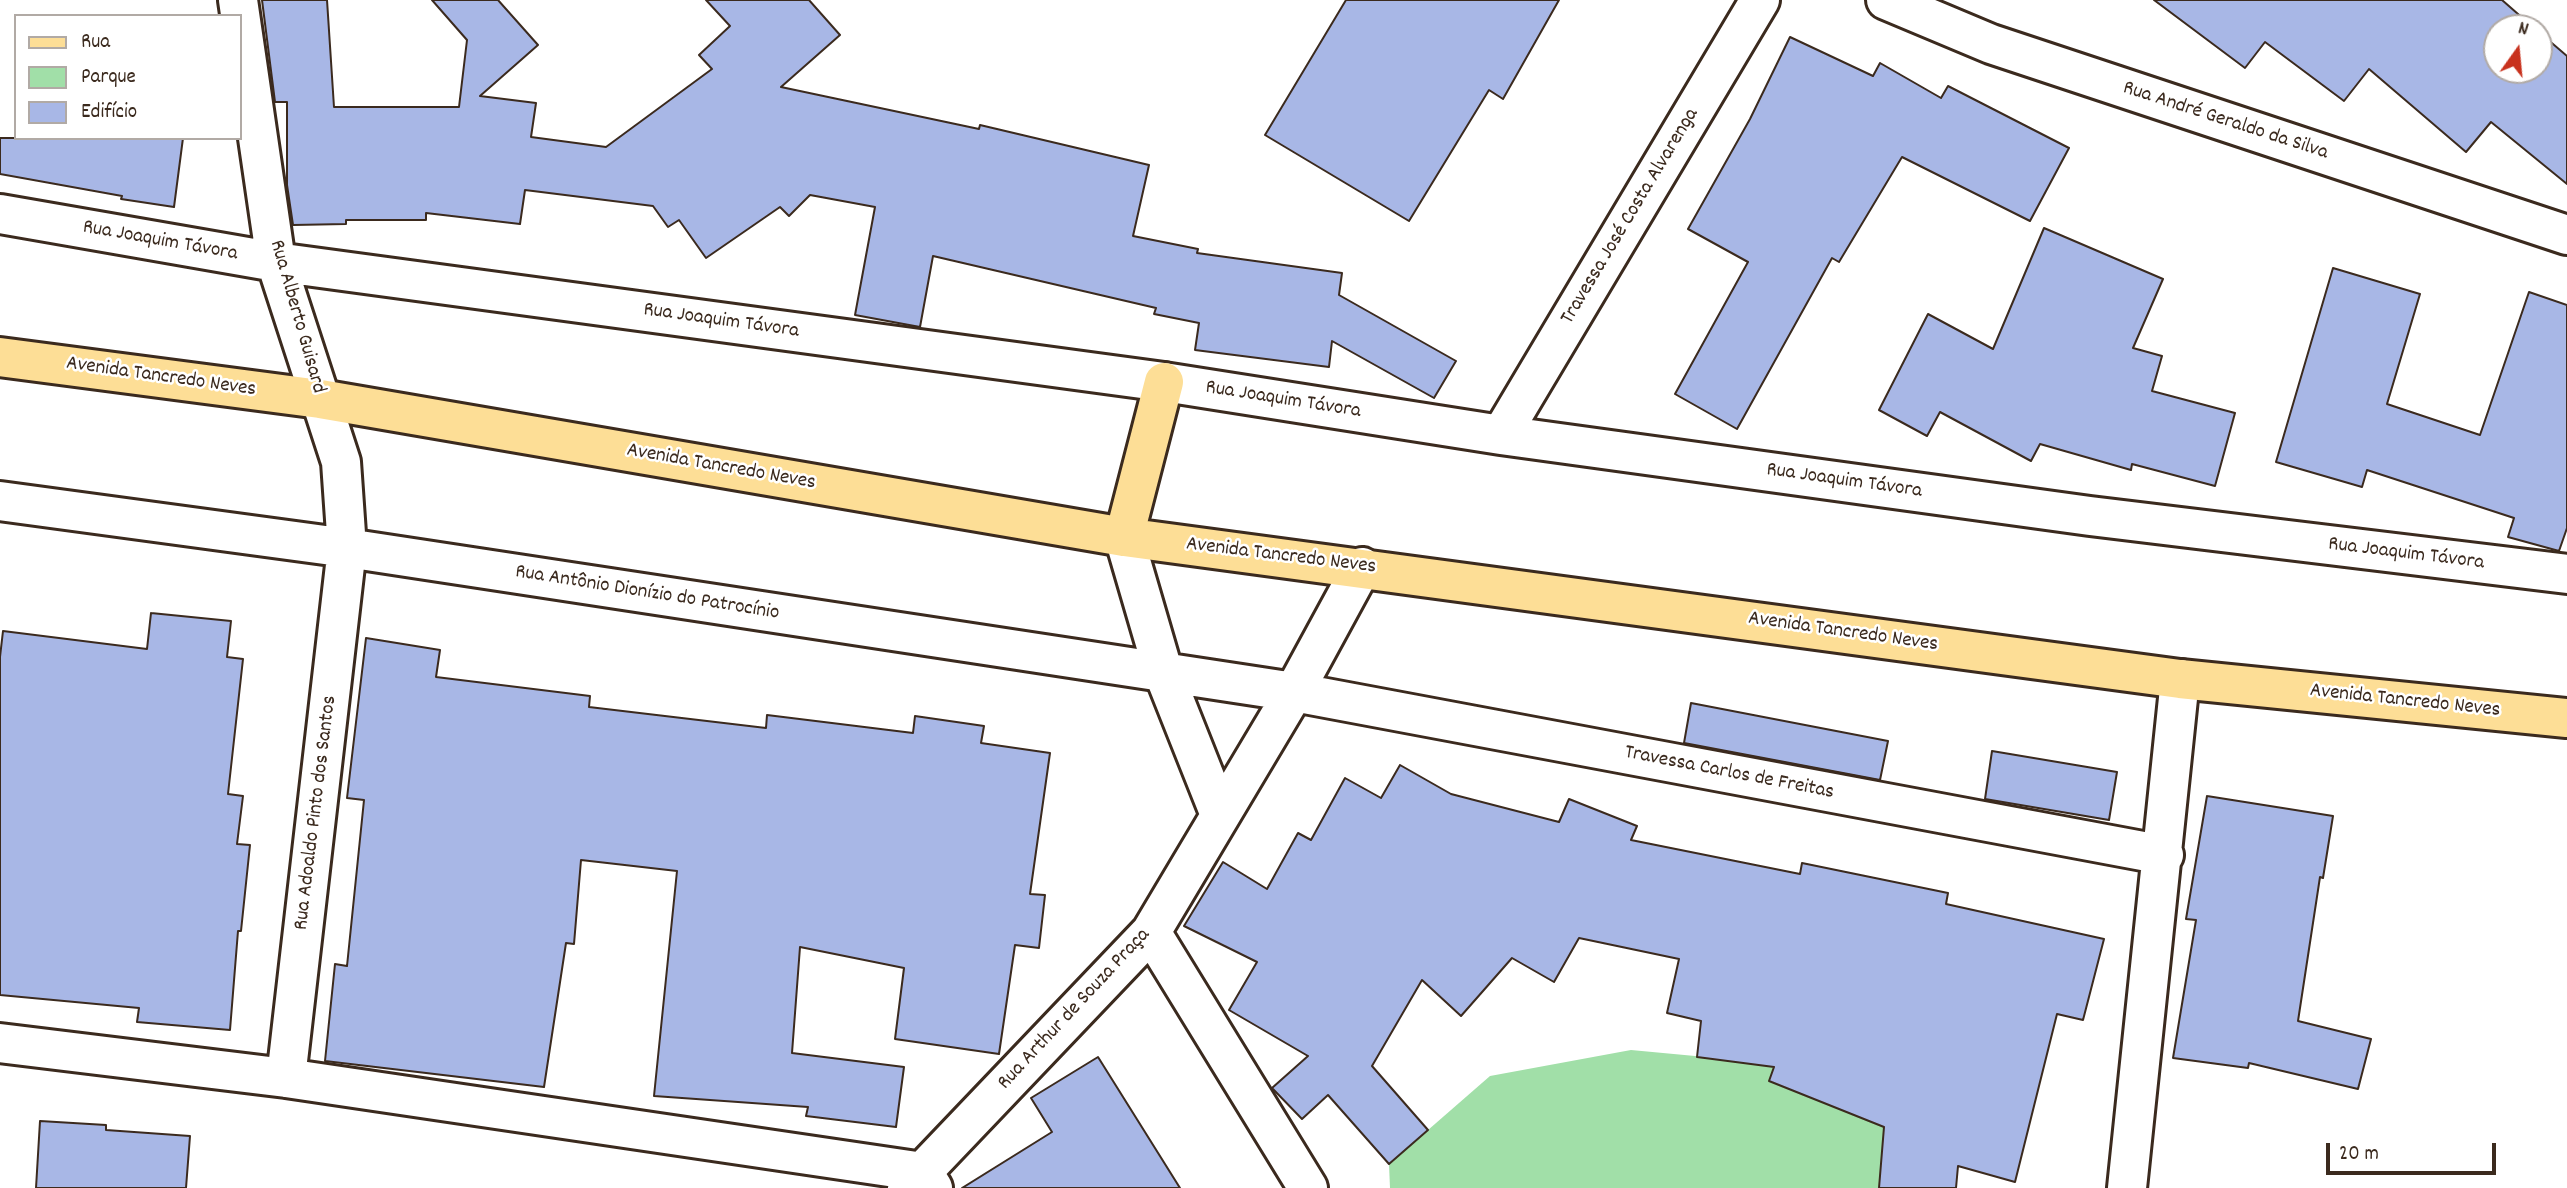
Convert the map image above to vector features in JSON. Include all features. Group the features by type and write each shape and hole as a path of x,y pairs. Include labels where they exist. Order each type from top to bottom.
{"main road":[{"name":"Avenida Tancredo Neves","path":"0,356 320,399 1124,537 2180,679 2567,718"},
{"path":"1124,537 1164,383"}],"street":[{"name":"Travessa José Costa Alvarenga","path":"1501,435 1760,0"},
{"name":"Rua André Geraldo da Silva","path":"1886,0 1991,44 2567,235"},
{"name":"Rua Alberto Guisard","path":"242,28 275,262 341,462 347,548"},
{"name":"Rua Joaquim Távora","path":"0,214 275,262 1164,383 1501,435 2090,516 2567,574"},
{"name":"Rua Antônio Dionízio do Patrocínio","path":"0,501 347,548 1294,692"},
{"path":"1124,537 1164,674 1220,815"},
{"name":"Rua Adoaldo Pinto dos Santos","path":"286,1078 347,548"},
{"name":"Rua Arthur de Souza Praça","path":"921,1183 1151,932 1294,692 1362,568"},
{"path":"2127,1188 2164,855 2180,679"},
{"name":"Travessa Carlos de Freitas","path":"1294,692 2164,855"},
{"path":"1151,932 1308,1188"},
{"path":"0,1042 286,1078 921,1183"}],"green space":[{"path":"1631,1050 1759,1062 1881,1109 1896,1188 1390,1188 1389,1164 1490,1076"}],"building":[{"path":"262,0 327,0 334,107 459,107 467,40 432,0 498,0 538,45 480,96 536,103 531,137 606,147 712,69 699,55 730,26 706,0 809,0 840,35 781,87 979,129 980,125 1149,165 1133,236 1198,249 1197,253 1342,273 1339,295 1456,361 1434,398 1332,341 1329,367 1195,350 1199,323 1154,314 1156,308 933,256 920,327 855,315 875,207 810,195 789,216 780,207 706,258 679,220 668,227 653,206 525,190 520,224 426,213 426,220 346,220 346,224 293,225 287,185 287,102 275,102"},
{"path":"1346,0 1559,0 1503,99 1489,90 1409,221 1265,135"},
{"path":"2154,0 2502,0 2518,14 2483,14 2483,84 2553,84 2553,44 2567,56 2567,184 2491,122 2466,152 2369,69 2344,101 2265,42 2245,68"},
{"path":"1790,37 1873,76 1880,63 1941,98 1948,86 2069,148 2030,221 1902,157 1839,262 1832,258 1737,429 1675,394 1748,262 1688,229 1750,119"},
{"path":"0,138 183,140 174,207 0,174"},
{"path":"2044,228 2163,279 2133,348 2162,356 2152,391 2235,413 2215,486 2132,464 2131,470 2040,444 2031,461 1940,412 1927,436 1879,410 1928,314 1993,349"},
{"path":"2333,268 2420,294 2387,404 2480,435 2529,292 2567,305 2567,528 2559,551 2508,537 2514,518 2367,470 2362,487 2276,462"},
{"path":"151,613 231,621 227,657 243,659 228,794 243,796 237,844 250,845 241,931 238,931 230,1030 137,1022 139,1008 0,995 0,657 3,631 147,649"},
{"path":"366,638 440,650 436,677 590,696 589,707 766,728 767,715 913,733 915,716 984,726 981,743 1050,753 1030,894 1045,895 1039,948 1015,945 999,1054 895,1039 904,968 800,947 792,1053 904,1067 896,1127 806,1116 808,1107 654,1096 677,871 581,860 574,944 566,943 544,1087 325,1061 335,964 347,966 364,800 347,798"},
{"path":"1691,703 1888,741 1880,780 1684,743"},
{"path":"1992,751 2117,772 2109,820 1985,799"},
{"path":"1400,765 1451,794 1559,822 1569,799 1637,826 1631,840 1800,874 1802,863 1948,893 1946,904 2104,939 2083,1020 2057,1014 2015,1182 1958,1166 1956,1188 1879,1188 1884,1127 1769,1081 1774,1067 1697,1057 1701,1021 1667,1013 1679,959 1579,938 1554,982 1512,958 1461,1016 1422,980 1372,1066 1428,1130 1389,1164 1328,1095 1302,1119 1272,1088 1308,1056 1229,1010 1257,962 1184,926 1223,862 1267,889 1298,833 1311,840 1345,778 1381,798"},
{"path":"2207,796 2333,816 2323,878 2320,877 2298,1021 2371,1039 2358,1089 2249,1063 2248,1068 2173,1058 2196,920 2186,919"},
{"path":"1098,1057 1180,1188 962,1188 1052,1132 1031,1098"},
{"path":"40,1121 106,1125 106,1130 190,1136 186,1188 36,1188"}]}
